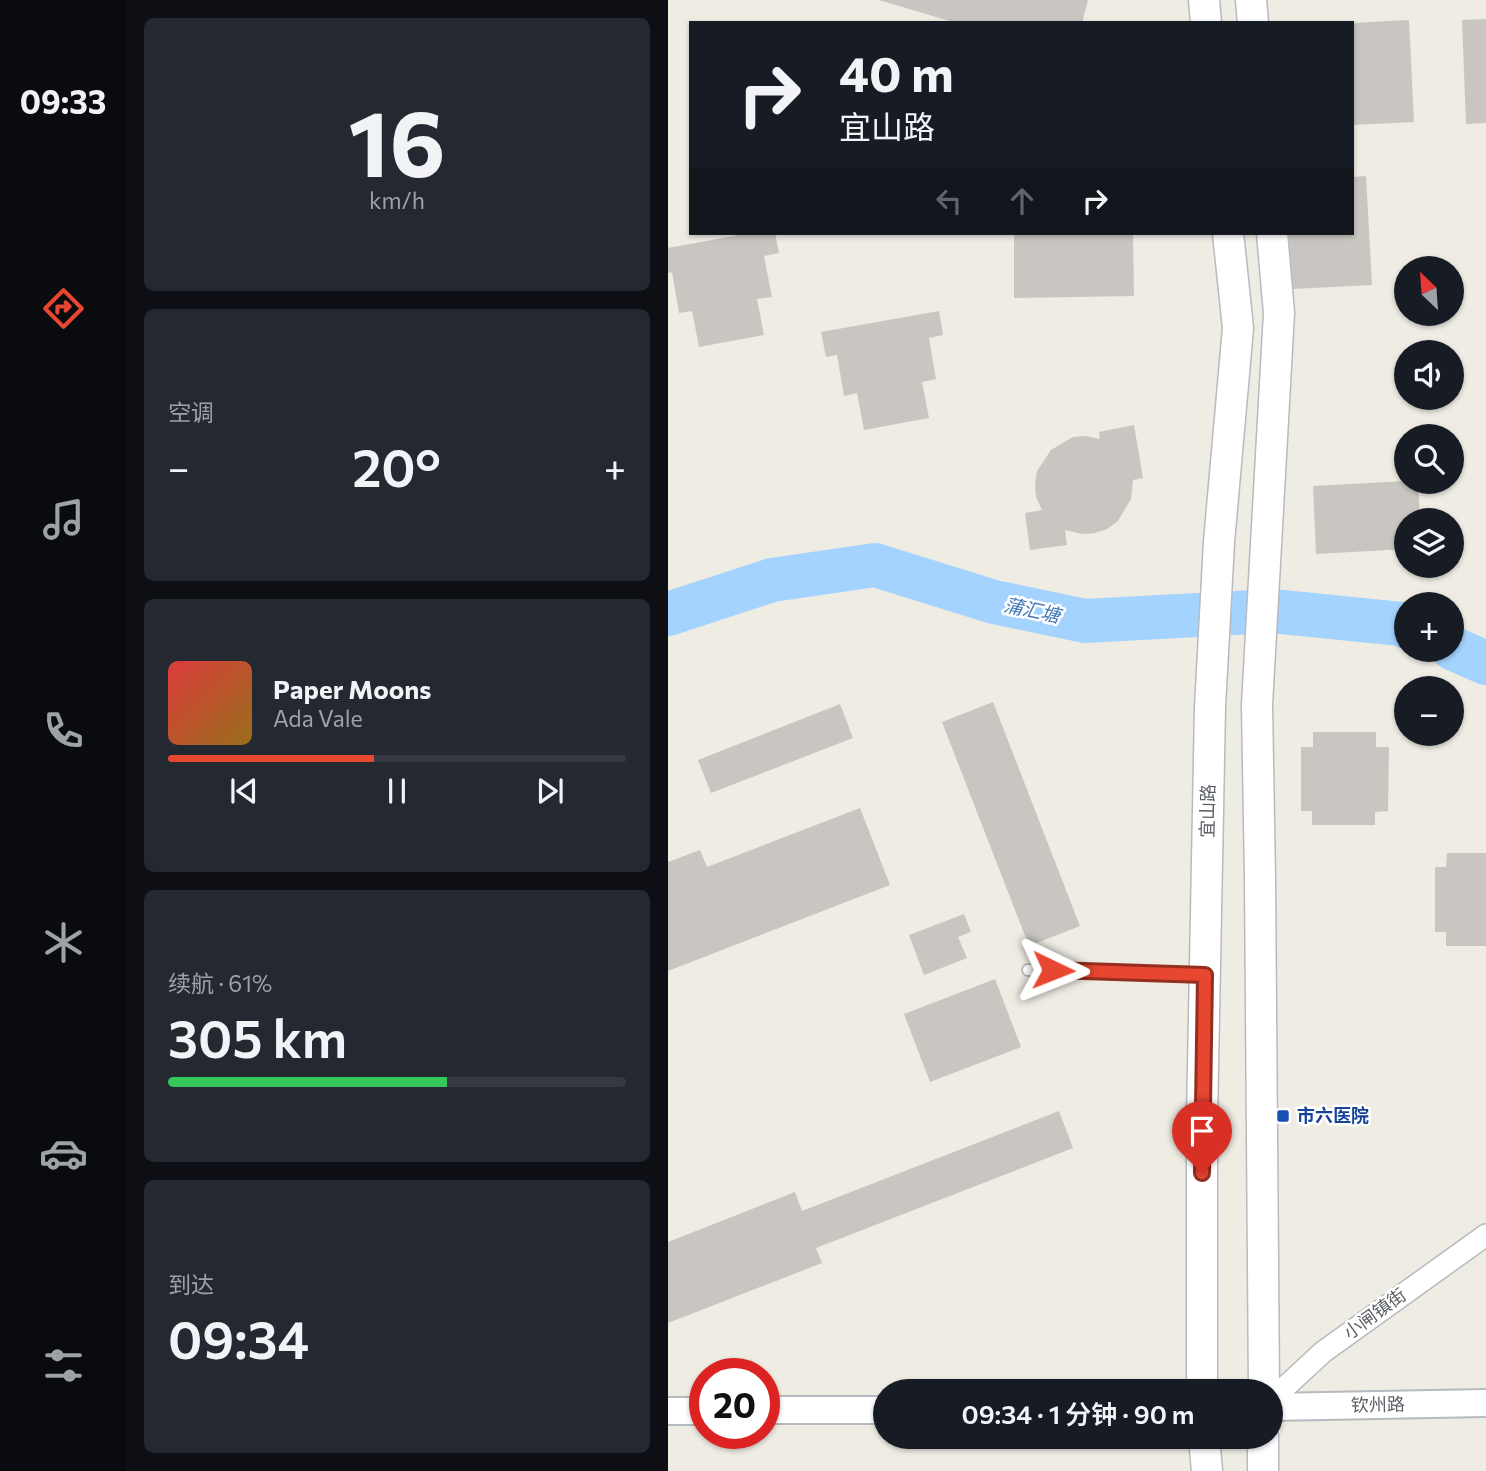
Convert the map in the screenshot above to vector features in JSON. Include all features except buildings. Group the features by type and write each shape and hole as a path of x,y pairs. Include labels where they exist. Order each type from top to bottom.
{"main road":[{"path":"1204,0 1206,21"},
{"path":"1251,0 1253,21"},
{"name":"宜山路","path":"1202,1379 1202,1119 1210,707 1219,542 1238,328 1228,235"},
{"path":"1264,1379 1257,705 1279,313 1272,235"},
{"path":"1205,1449 1206,1471"},
{"path":"1263,1449 1263,1471"}],"street":[{"name":"小闸镇街","path":"1283,1389 1323,1352 1485,1235"},
{"name":"钦州路","path":"1283,1407 1485,1403"},
{"path":"780,1410 873,1410"},
{"path":"668,1411 689,1411"}],"lane":[{"path":"1028,970 1205,975"}],"waterway":[{"name":"蒲汇塘","path":"668,614 772,580 875,565 994,602 1085,621 1272,611 1394,623"},
{"name":"蒲汇塘","path":"1464,653 1486,663"}],"place":[{"name":"市六医院","path":"1283,1116"}],"route":[{"path":"1053,970 1205,975 1202,1173"}]}
